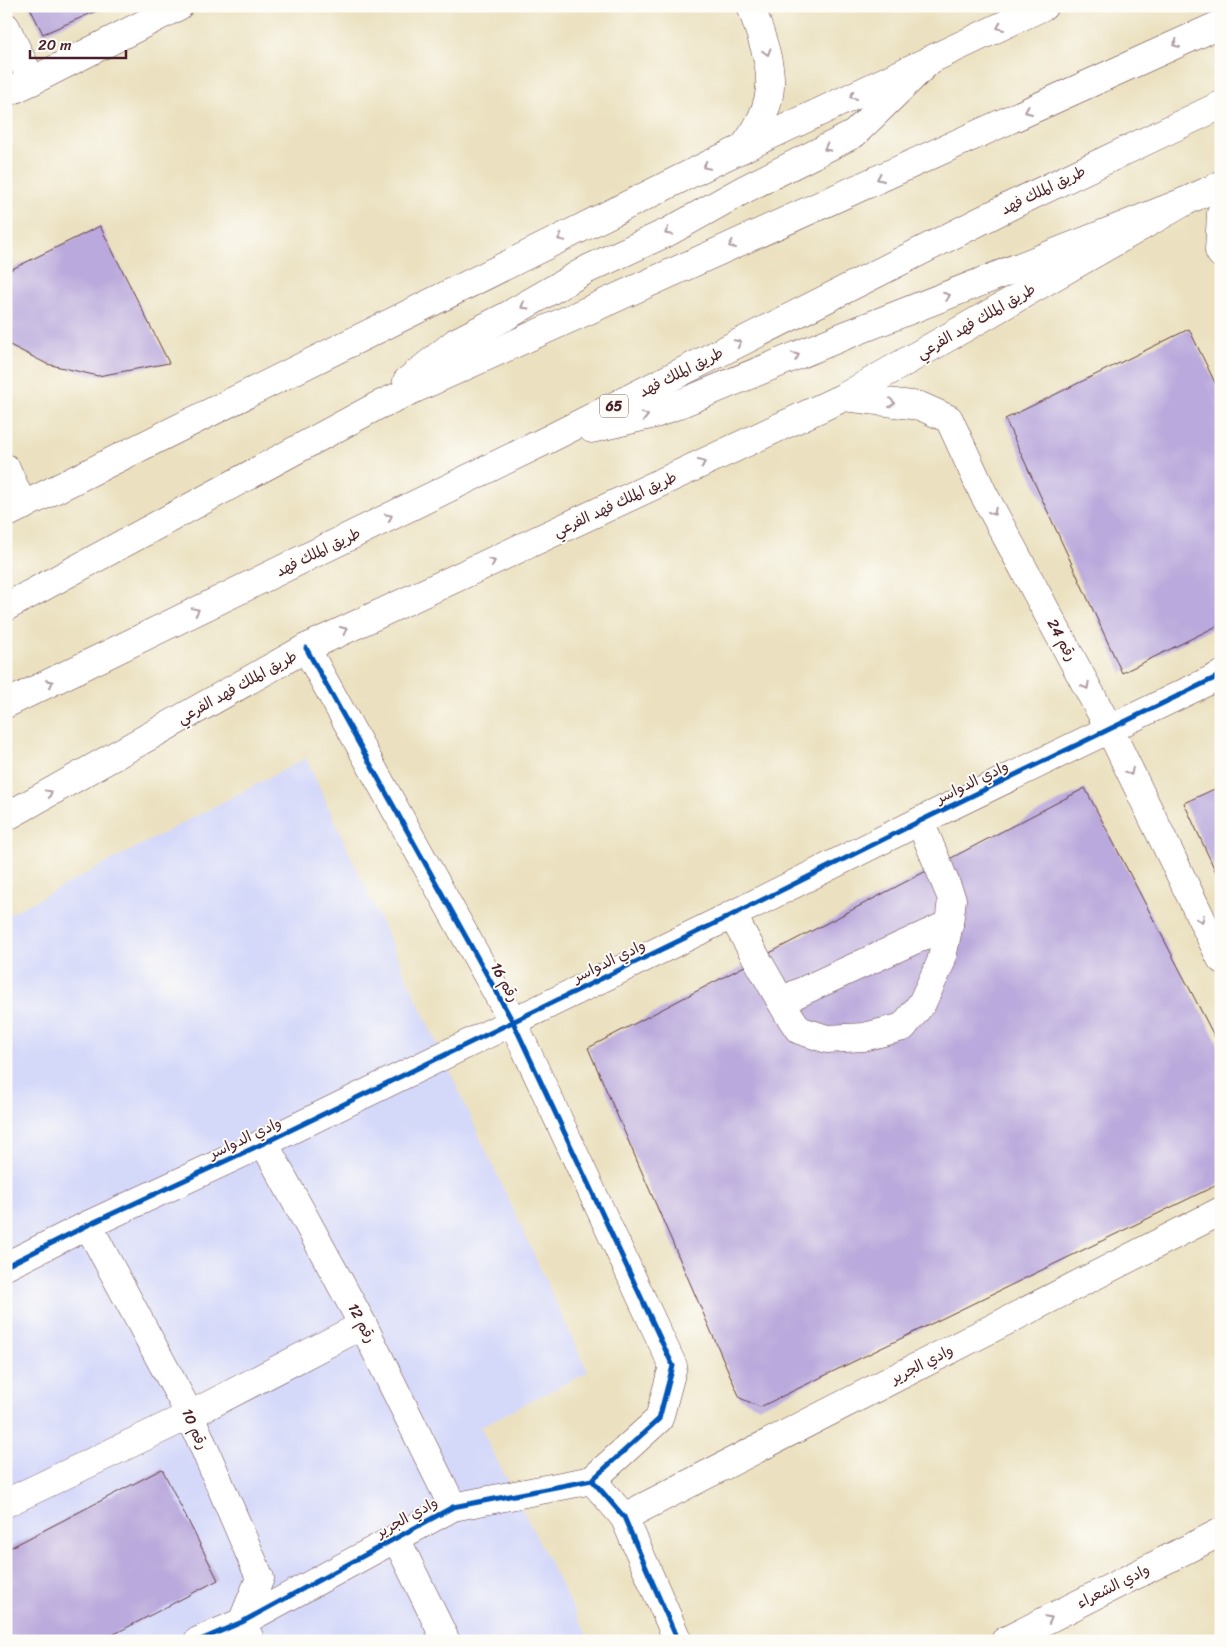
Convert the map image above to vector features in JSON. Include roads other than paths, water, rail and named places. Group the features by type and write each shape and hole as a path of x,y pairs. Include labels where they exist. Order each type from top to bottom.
{"main road":[{"path":"6,93 32,82 179,6"},
{"path":"742,149 764,117 769,99 771,79 767,53 751,6"},
{"path":"6,468 15,510 742,149 1044,6"},
{"path":"6,607 377,406 1221,24"},
{"path":"6,27 32,82"},
{"path":"377,406 456,342 505,317 588,269 670,231 743,190 854,134 930,60"},
{"name":"طريق الملك فهد","path":"6,704 547,440 1005,209 1221,105"},
{"name":"طريق الملك فهد الفرعي","path":"6,817 306,648 844,398 1186,201 1221,185"},
{"path":"547,440 655,414 844,336 1186,201"},
{"path":"1221,213 1219,250 1221,254"},
{"name":"رقم 24","path":"844,398 920,406 949,419 983,493 1109,728 1221,959"},
{"name":"رقم 16","path":"306,648 513,1022 673,1366 659,1419 592,1480"},
{"name":"وادي الدواسر","path":"6,1266 732,916 920,821 1221,675"},
{"path":"732,916 799,1030 827,1039 864,1038 903,1027 922,1003 941,962 952,899 920,821"},
{"path":"781,1001 949,924"},
{"name":"رقم 12","path":"264,1143 363,1324 453,1507"},
{"name":"وادي الجرير","path":"624,1517 1221,1211"},
{"name":"رقم 10","path":"88,1225 190,1415 260,1578 247,1631"},
{"path":"6,1503 190,1415 363,1324"},
{"path":"592,1480 624,1517 678,1641"},
{"name":"وادي الجرير","path":"198,1641 247,1631 396,1538 453,1507 592,1480"},
{"path":"396,1538 446,1641"},
{"name":"وادي الشعراء","path":"1005,1641 1219,1538"}]}
